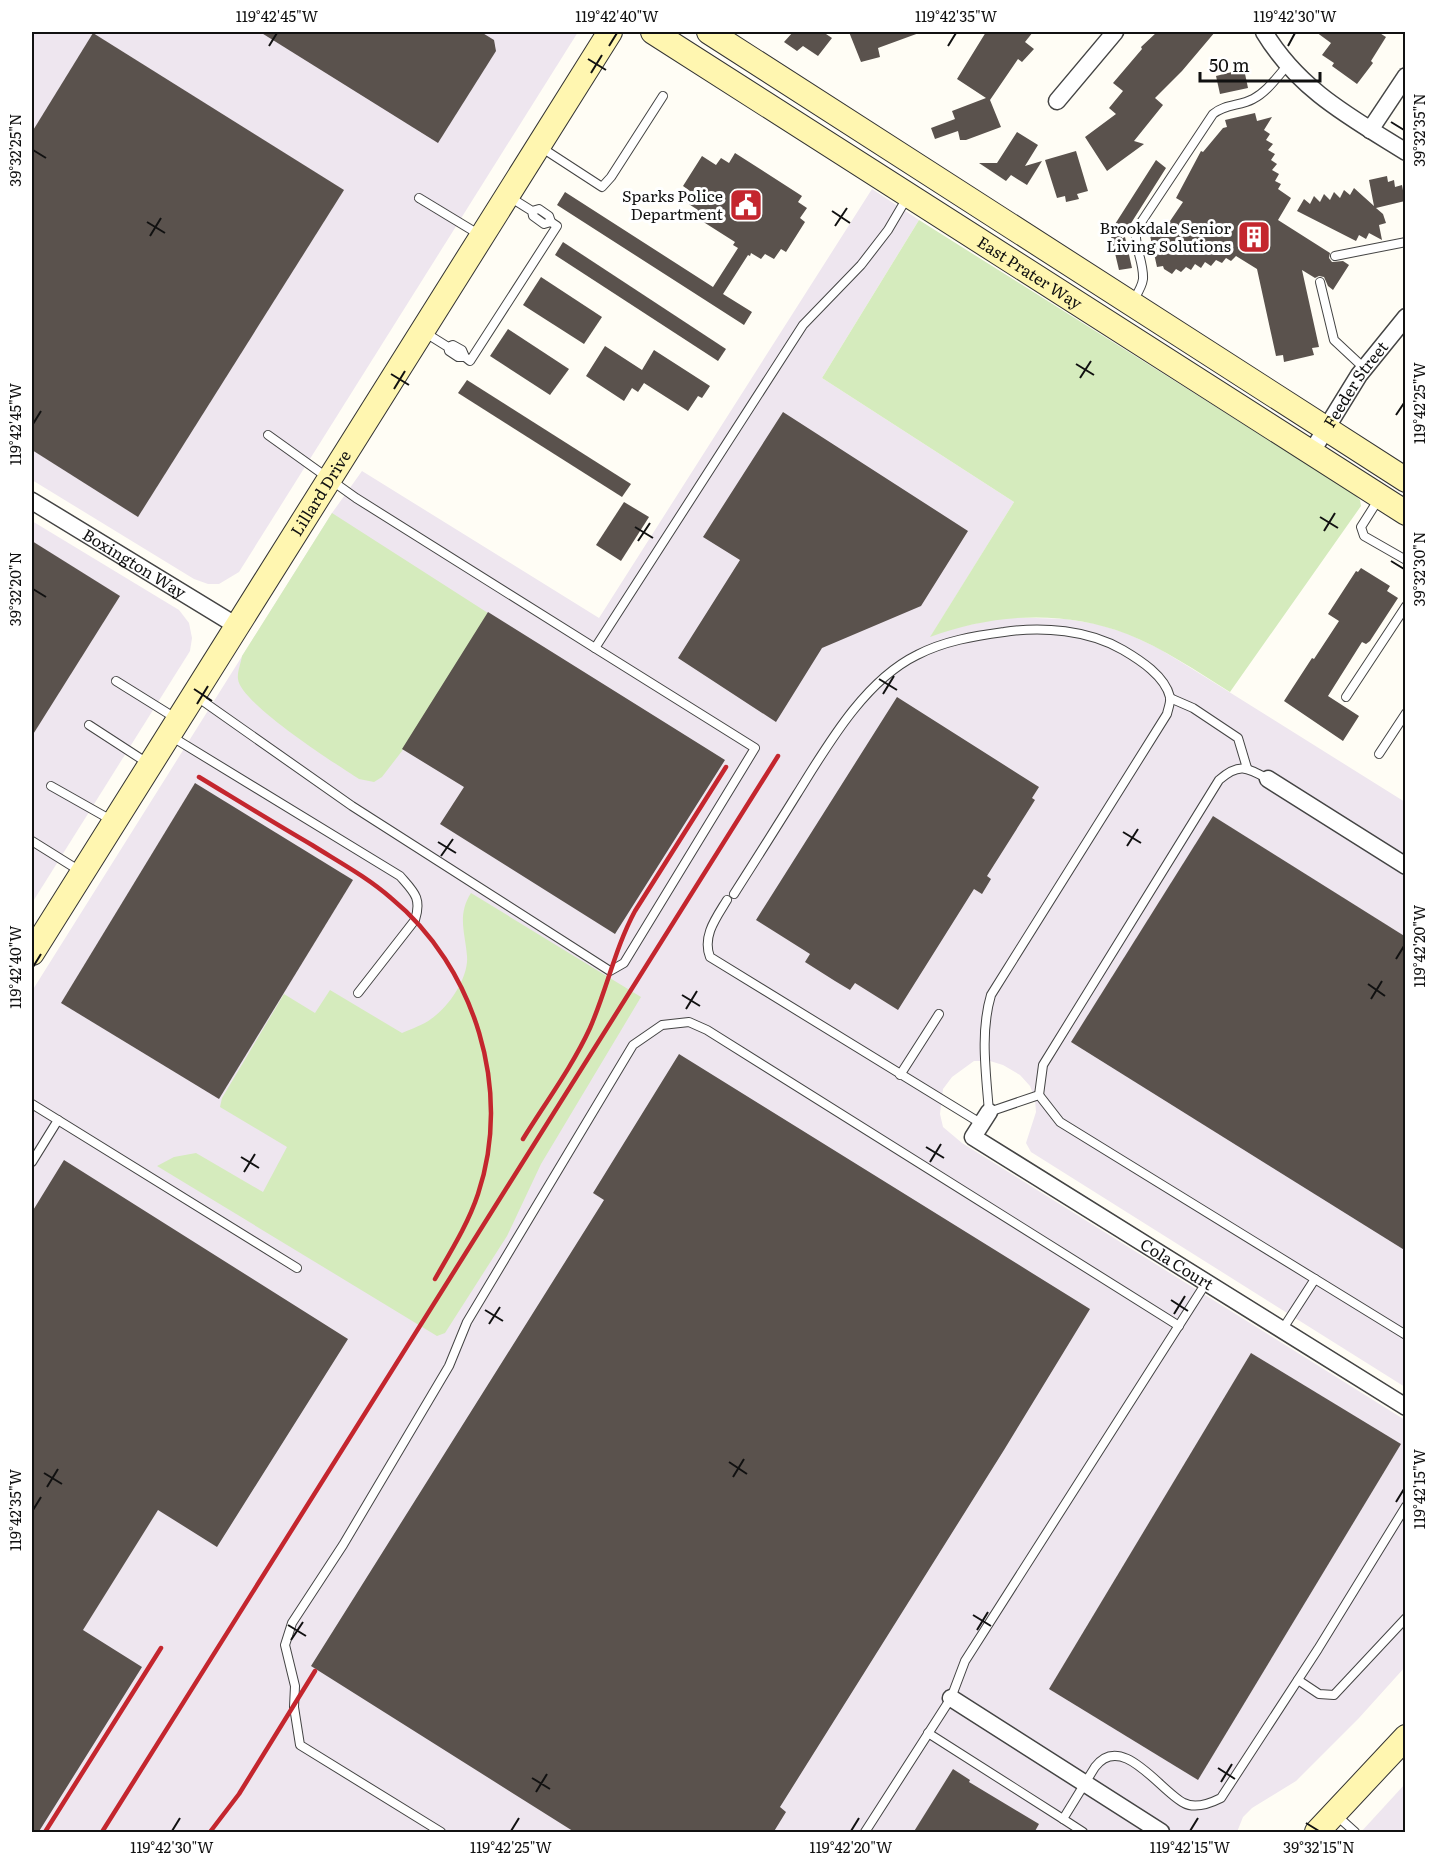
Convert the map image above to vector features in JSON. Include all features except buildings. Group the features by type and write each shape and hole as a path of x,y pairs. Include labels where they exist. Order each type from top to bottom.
{"main road":[{"name":"Lillard Drive","path":"32,953 41,931 82,873 610,32"},
{"name":"East Prater Way","path":"653,32 1406,513"},
{"name":"East Prater Way","path":"709,32 1406,480"},
{"path":"1317,1833 1406,1737"}],"street":[{"path":"1057,101 1114,32"},
{"path":"1264,32 1287,66 1315,93 1406,152"},
{"path":"1370,130 1406,76"},
{"name":"Feeder Street","path":"1311,453 1364,368 1406,317"},
{"name":"Boxington Way","path":"32,501 237,626"},
{"path":"1268,779 1406,866"},
{"name":"Cola Court","path":"985,1118 974,1137 1406,1407"},
{"path":"951,1698 1161,1833"}],"lane":[{"path":"1132,304 1143,276 1135,240 1136,230 1213,114 1221,107 1250,100 1261,94 1287,66"},
{"path":"539,146 602,187 611,177 663,96"},
{"path":"596,648 803,325 861,265 888,230 909,194"},
{"path":"422,332 448,347 449,351 458,357 470,360 557,226 551,222 544,224 533,216 532,211 507,196"},
{"path":"419,198 482,236"},
{"path":"1335,256 1406,242"},
{"path":"1320,282 1334,340 1364,368"},
{"path":"194,695 334,794 610,971 624,963 755,748 356,498 268,435"},
{"path":"1380,497 1361,527 1364,536 1406,560"},
{"path":"1346,697 1406,606"},
{"path":"985,1118 985,1014 991,995 1167,714 1170,698 1164,683 1153,671 1108,641 1066,631 1016,630 960,638 916,655 879,682 849,715 823,753 709,933 706,947 710,957 900,1075 985,1118 1039,1095"},
{"path":"116,681 174,727 400,876 415,894 419,907 415,920 358,993"},
{"path":"1170,698 1193,708 1238,738 1247,768"},
{"path":"1379,754 1406,713"},
{"path":"89,725 150,765"},
{"path":"1268,779 1247,768 1232,769 1219,780 1043,1065 1039,1095 1060,1122 1406,1335"},
{"path":"51,786 114,822"},
{"path":"32,841 82,873"},
{"path":"900,1075 939,1014"},
{"path":"441,1833 300,1745 294,1707 295,1686 285,1645 292,1623 343,1545 449,1366 467,1322 633,1045 662,1025 689,1022 706,1030 1179,1326"},
{"path":"32,1104 297,1268"},
{"path":"32,1162 58,1120"},
{"path":"1282,1330 1315,1279"},
{"path":"866,1832 951,1698 965,1661 1206,1283"},
{"path":"1063,1820 1100,1760 1109,1756 1124,1758 1143,1768 1186,1804 1206,1805 1221,1798 1298,1680 1406,1506"},
{"path":"1298,1680 1319,1694 1334,1695 1406,1618"},
{"path":"928,1733 1083,1833"},
{"path":"1335,1814 1354,1833"}],"shaded area":[{"path":"32,32 578,32 239,572 219,584 208,584 194,579 32,480"},
{"path":"872,189 919,220 822,378 1014,502 931,636 950,629 1001,618 1066,619 1097,624 1126,633 1158,648 1405,802 1405,1387 1031,1152 1026,1143 1036,1112 1035,1099 1030,1086 1020,1075 1003,1065 990,1061 974,1061 952,1077 943,1089 940,1114 943,1127 962,1143 1405,1420 1405,1667 1359,1718 1296,1781 1252,1808 1243,1817 1237,1832 32,1832 32,991 332,513 362,471 599,618"},
{"path":"32,521 179,610 189,623 192,638 190,651 32,903"},
{"path":"1405,1784 1405,1832 1361,1832"}],"green space":[{"path":"919,220 1354,494 1360,500 1361,506 1230,692 1154,646 1103,626 1078,621 1053,618 1003,619 978,623 930,637 1014,502 822,378"},
{"path":"332,513 488,613 402,751 382,777 374,782 359,779 271,717 243,690 238,679 242,656"},
{"path":"471,893 641,997 541,1164 507,1236 445,1333 437,1336 157,1166 174,1157 196,1153 263,1192 287,1147 220,1107 222,1098 284,994 315,1013 330,990 402,1033 424,1023 438,1014 451,999 465,973 467,956 463,916"}],"railway":[{"path":"102,1832 778,756"},
{"path":"523,1139 567,1071 590,1028 622,939 635,911 726,767"},
{"path":"199,777 363,876 382,890 420,926 445,959 465,995 479,1033 488,1073 491,1114 488,1154 474,1205 435,1279"},
{"path":"45,1832 161,1648"},
{"path":"210,1832 239,1794 315,1671"}],"place":[{"name":"Sparks Police Department","path":"746,205"},
{"name":"Brookdale Senior Living Solutions","path":"1254,237"}]}
